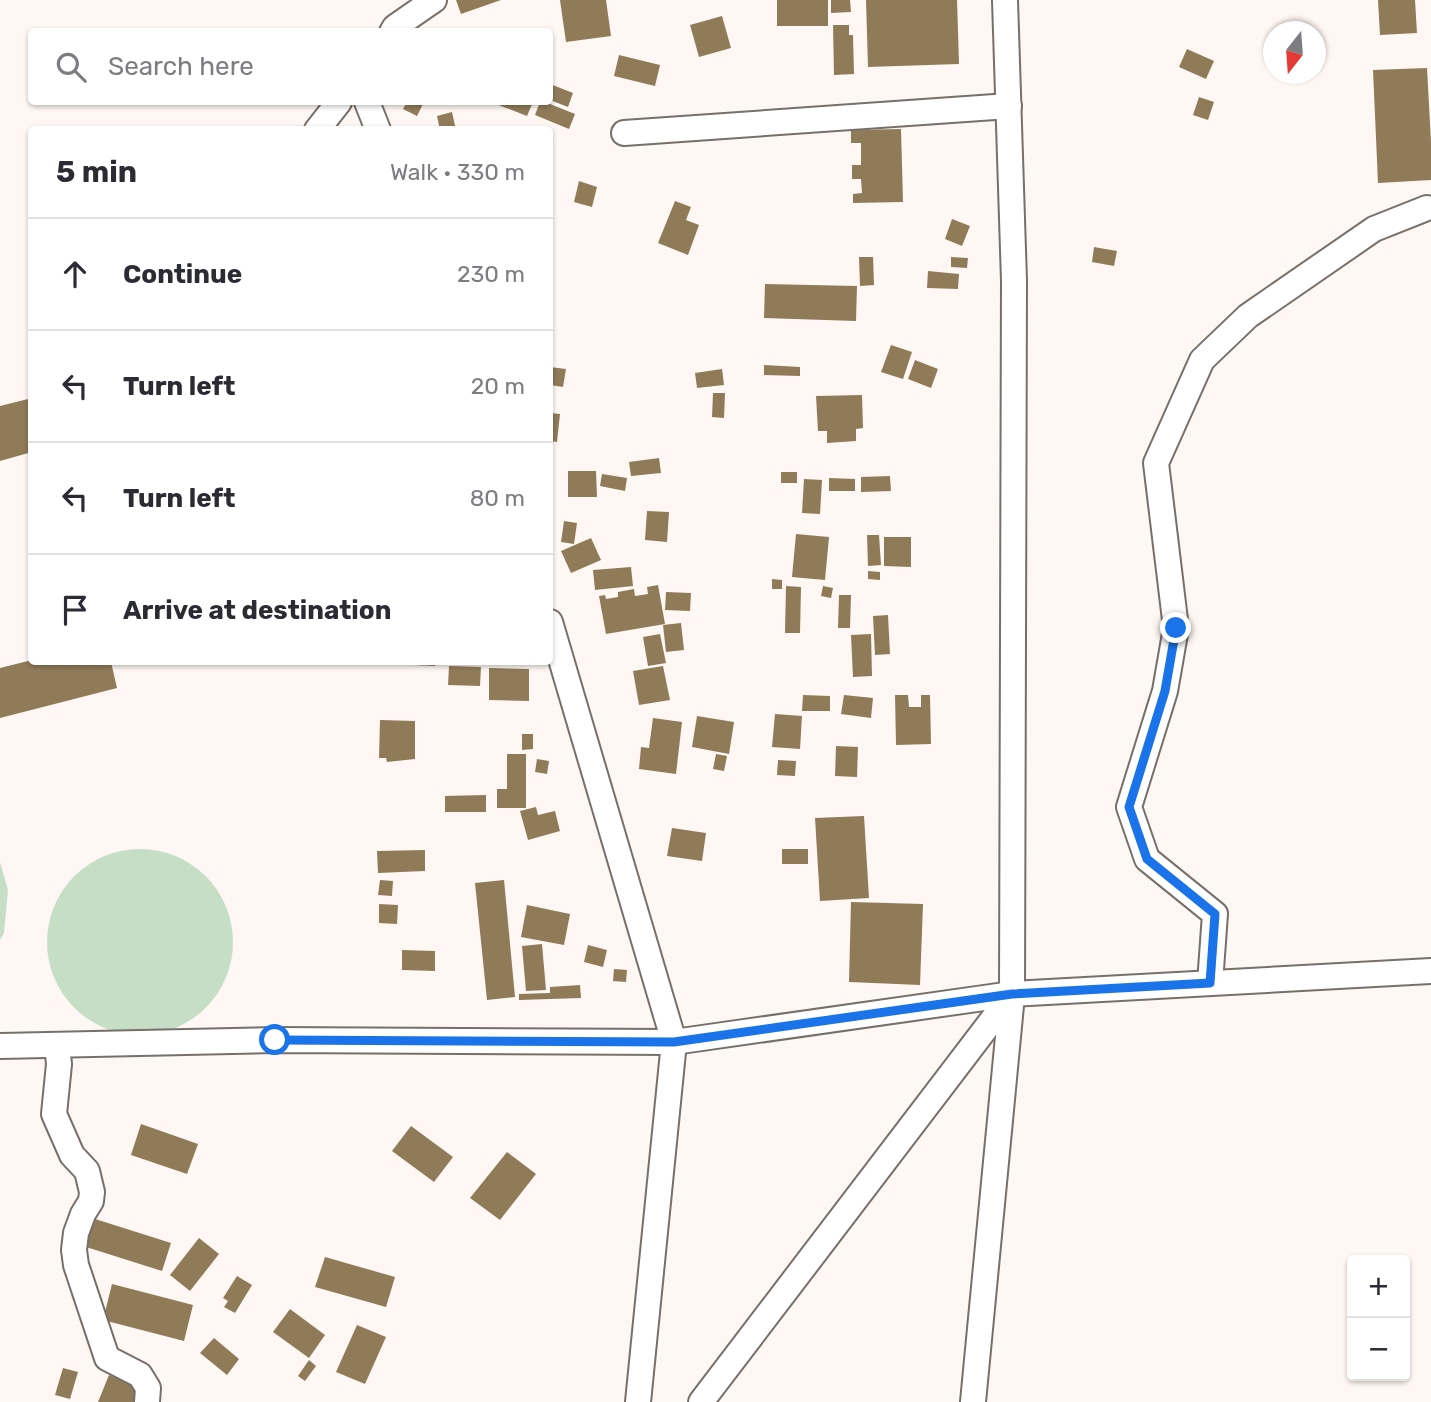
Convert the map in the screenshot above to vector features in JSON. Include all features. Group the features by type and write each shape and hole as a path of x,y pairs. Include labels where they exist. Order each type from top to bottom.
{"street":[{"path":"394,28 434,0"},
{"path":"974,1402 1012,994 1014,281 1006,0"},
{"path":"320,126 337,105"},
{"path":"368,105 376,126"},
{"path":"624,133 1009,106"},
{"path":"1210,983 1215,914 1147,859 1129,807 1165,691 1176,628 1156,463 1202,360 1248,316 1374,229 1427,208"},
{"path":"553,632 674,1042 638,1402"},
{"path":"0,1046 275,1040 674,1042 1012,994 1431,971"},
{"path":"701,1402 1012,994"},
{"path":"57,1045 59,1064 54,1114 72,1155 87,1171 92,1192 91,1201 76,1233 76,1265 107,1359 140,1375 148,1388 147,1402"}],"green space":[{"path":"140,849 175,856 205,877 226,907 233,942 226,977 205,1007 175,1028 140,1035 105,1028 75,1007 54,977 47,942 54,907 75,877 105,856"},
{"path":"0,862 8,890 4,933 0,940"}],"building":[{"path":"456,0 501,0 461,14"},
{"path":"560,0 606,0 611,36 566,42"},
{"path":"777,0 828,0 828,26 777,26"},
{"path":"831,0 850,0 851,12 831,13"},
{"path":"866,0 957,0 959,64 868,67"},
{"path":"1378,0 1415,0 1417,33 1380,35"},
{"path":"722,16 731,48 699,57 690,25"},
{"path":"833,25 849,25 849,35 853,35 854,74 834,75"},
{"path":"1187,49 1214,61 1206,79 1179,67"},
{"path":"619,55 660,65 655,86 614,76"},
{"path":"1427,68 1431,180 1378,183 1373,70"},
{"path":"553,85 573,93 568,107 553,101"},
{"path":"1199,97 1214,102 1208,120 1193,115"},
{"path":"405,105 422,105 417,116 403,109"},
{"path":"499,105 532,105 527,116"},
{"path":"539,105 552,105 575,114 569,129 535,115"},
{"path":"452,112 455,126 439,126 437,116"},
{"path":"901,129 903,202 853,203 853,194 862,193 861,179 852,179 852,165 861,165 861,143 851,143 851,130"},
{"path":"579,181 597,187 592,207 574,202"},
{"path":"675,201 691,207 686,220 699,225 688,255 658,243"},
{"path":"952,219 970,226 962,246 945,239"},
{"path":"1094,247 1117,251 1114,266 1092,262"},
{"path":"859,257 873,257 874,285 860,286"},
{"path":"951,257 968,258 967,268 951,267"},
{"path":"928,271 959,274 958,289 927,288"},
{"path":"765,284 857,286 856,321 764,318"},
{"path":"891,345 912,352 903,379 881,372"},
{"path":"915,360 938,369 931,388 908,379"},
{"path":"764,365 800,367 800,376 764,375"},
{"path":"553,367 566,369 563,387 553,385"},
{"path":"722,369 724,385 697,388 695,373"},
{"path":"713,393 725,393 724,418 712,417"},
{"path":"862,395 863,428 856,429 856,441 827,443 827,431 818,431 816,396"},
{"path":"28,399 28,453 0,461 0,406"},
{"path":"553,413 560,414 557,442 553,441"},
{"path":"659,458 661,473 631,476 629,462"},
{"path":"568,471 596,471 597,497 568,497"},
{"path":"781,472 797,472 797,483 781,483"},
{"path":"602,474 627,478 625,491 600,486"},
{"path":"890,476 891,491 861,492 861,477"},
{"path":"829,478 855,479 855,491 829,491"},
{"path":"804,479 822,480 820,514 802,513"},
{"path":"647,511 669,512 667,542 645,540"},
{"path":"564,521 577,523 574,544 561,542"},
{"path":"796,534 829,537 825,580 792,577"},
{"path":"867,535 879,535 881,565 868,566"},
{"path":"884,537 911,537 911,567 884,566"},
{"path":"591,538 601,560 571,573 561,551"},
{"path":"631,567 633,586 595,590 593,570"},
{"path":"868,571 880,572 880,580 868,579"},
{"path":"772,579 782,580 782,589 772,589"},
{"path":"658,585 665,624 606,634 599,596 605,595 606,599 618,597 618,592 634,589 635,596 648,594 647,587"},
{"path":"786,586 801,587 800,633 785,633"},
{"path":"823,586 833,588 831,598 821,596"},
{"path":"666,592 691,593 690,611 665,610"},
{"path":"839,595 851,595 850,628 838,628"},
{"path":"888,615 890,654 875,655 873,616"},
{"path":"681,623 684,650 666,652 663,625"},
{"path":"660,634 666,663 648,666 643,637"},
{"path":"871,634 872,676 853,677 851,635"},
{"path":"28,661 28,665 112,665 117,688 0,718 0,668"},
{"path":"449,666 481,667 480,686 448,685"},
{"path":"663,666 670,700 639,705 633,671"},
{"path":"489,668 529,669 529,701 489,700"},
{"path":"803,695 830,696 830,711 802,711"},
{"path":"844,695 873,698 871,718 841,714"},
{"path":"895,695 908,695 909,707 921,707 921,695 930,695 931,744 896,745"},
{"path":"775,714 802,716 800,749 772,747"},
{"path":"697,716 734,722 729,754 692,747"},
{"path":"653,718 682,722 676,774 639,769 641,747 649,748"},
{"path":"380,720 415,721 415,759 387,762 386,758 379,758"},
{"path":"522,734 533,734 533,749 522,750"},
{"path":"836,746 858,747 857,777 835,776"},
{"path":"507,754 526,754 526,808 497,808 497,789 507,789"},
{"path":"716,754 727,756 724,771 713,769"},
{"path":"537,759 549,761 547,774 535,772"},
{"path":"778,760 796,761 795,776 777,775"},
{"path":"486,795 486,812 445,812 445,796"},
{"path":"536,807 538,815 555,811 560,831 528,840 520,811"},
{"path":"864,816 869,898 820,901 815,818"},
{"path":"672,828 706,833 702,861 667,856"},
{"path":"782,849 808,849 808,864 782,864"},
{"path":"425,850 425,871 378,873 377,851"},
{"path":"380,880 393,881 392,896 378,895"},
{"path":"504,880 515,997 487,1000 475,883"},
{"path":"851,902 923,904 920,985 849,982"},
{"path":"379,904 398,905 397,924 379,923"},
{"path":"527,905 570,914 564,945 521,937"},
{"path":"542,944 546,990 526,991 522,946"},
{"path":"588,945 607,950 603,967 584,962"},
{"path":"402,950 435,951 435,971 402,970"},
{"path":"614,969 627,970 626,982 613,981"},
{"path":"580,985 581,998 519,1000 519,994 550,993 550,987"},
{"path":"141,1124 198,1144 187,1174 131,1155"},
{"path":"411,1126 453,1157 434,1182 392,1151"},
{"path":"507,1152 536,1174 500,1220 470,1198"},
{"path":"92,1218 171,1243 162,1271 83,1246"},
{"path":"199,1238 219,1254 190,1291 170,1275"},
{"path":"325,1257 395,1277 386,1307 315,1287"},
{"path":"237,1276 252,1285 235,1313 224,1307 228,1301 223,1298"},
{"path":"112,1284 193,1305 184,1341 103,1320"},
{"path":"290,1309 325,1335 309,1358 273,1332"},
{"path":"357,1325 386,1337 365,1384 336,1372"},
{"path":"214,1338 239,1359 227,1375 200,1353"},
{"path":"309,1360 316,1366 305,1381 298,1376"},
{"path":"63,1368 78,1372 70,1399 55,1395"},
{"path":"109,1375 145,1390 140,1402 98,1402"}],"route":[{"path":"275,1040 674,1042 1012,994 1210,983 1215,914 1147,859 1129,807 1165,691 1176,628"}]}
